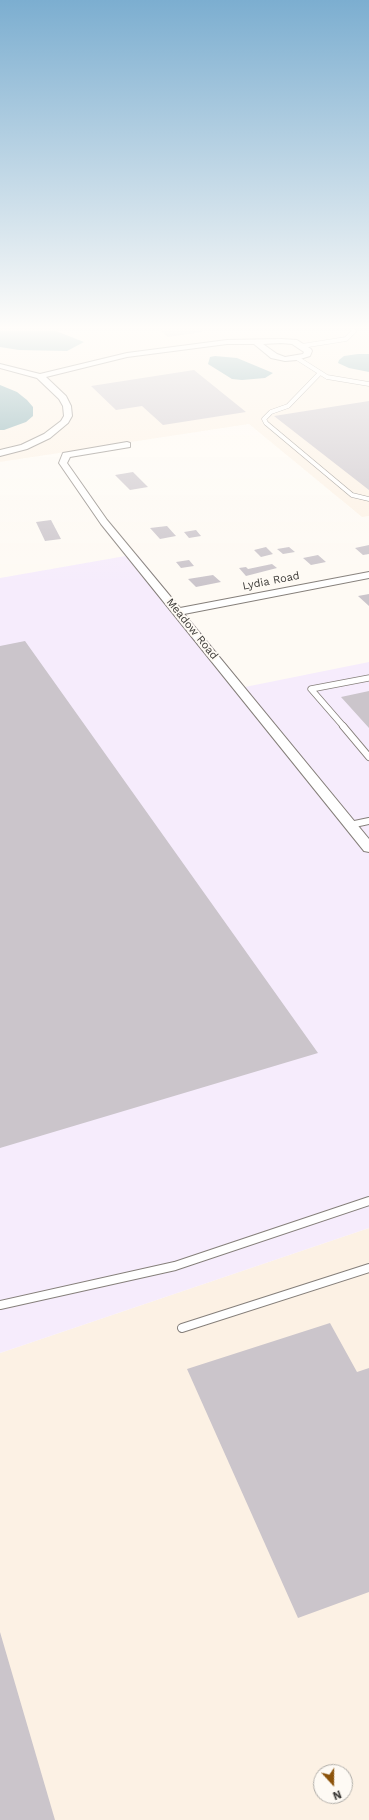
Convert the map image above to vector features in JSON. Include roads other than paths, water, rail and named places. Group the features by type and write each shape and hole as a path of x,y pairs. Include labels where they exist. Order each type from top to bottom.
{"street":[{"path":"0,454 24,447 47,436 64,423 68,416"},
{"name":"Meadow Road","path":"127,445 66,455 62,463 104,522 369,848"},
{"name":"Lydia Road","path":"178,612 369,574"}],"lane":[{"path":"267,416 264,419 266,423 352,495 369,499"},
{"path":"369,678 311,689 369,757"},
{"path":"350,825 369,821"},
{"path":"0,1304 175,1266 369,1201"},
{"path":"182,1328 369,1268"}],"water":[{"path":"0,416 33,416 26,422 0,430"}]}
